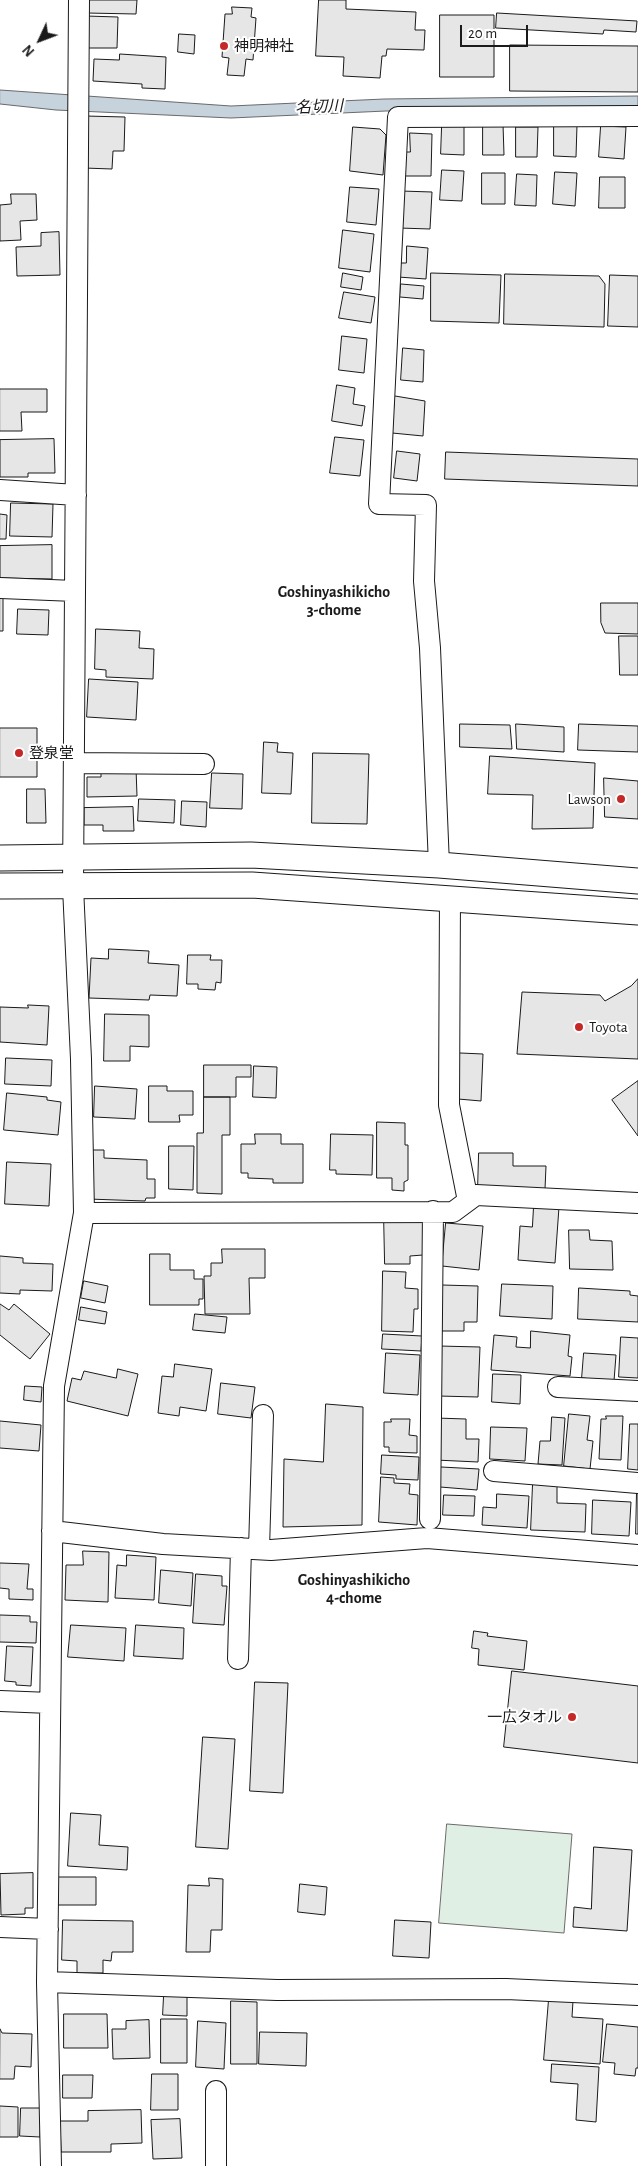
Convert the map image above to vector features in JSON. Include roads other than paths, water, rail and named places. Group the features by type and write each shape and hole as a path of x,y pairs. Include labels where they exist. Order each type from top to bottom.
{"street":[{"path":"51,2166 47,1982 54,1386 84,1213 81,1059 72,887 74,858 79,0"},
{"path":"439,865 430,648 424,581 426,505 379,504 398,117 638,116"},
{"path":"0,490 76,494"},
{"path":"0,588 75,591"},
{"path":"74,763 204,764"},
{"path":"0,858 250,855 439,865 638,881"},
{"path":"0,886 252,885 638,912"},
{"path":"450,898 449,1106 468,1201"},
{"path":"84,1213 453,1212 476,1196 638,1203"},
{"path":"430,1519 433,1212"},
{"path":"558,1387 638,1391"},
{"path":"238,1659 263,1415"},
{"path":"494,1471 638,1482"},
{"path":"52,1531 164,1544 250,1549 427,1538 638,1555"},
{"path":"0,1701 50,1704"},
{"path":"0,1928 48,1929"},
{"path":"47,1982 277,1990 506,1989 638,1995"},
{"path":"216,2091 216,2166"}],"water":[{"name":"名切川","path":"0,90 231,106 384,99 638,96 638,107 386,111 231,118 56,110 0,104"}],"place":[{"name":"神明神社","path":"224,46"},
{"name":"登泉堂","path":"19,753"},
{"name":"Lawson","path":"621,799"},
{"name":"Toyota","path":"579,1027"},
{"name":"一広タオル","path":"572,1717"}],"district":[{"name":"Goshinyashikicho 3-chome","path":"334,601"},
{"name":"Goshinyashikicho 4-chome","path":"354,1589"}]}
